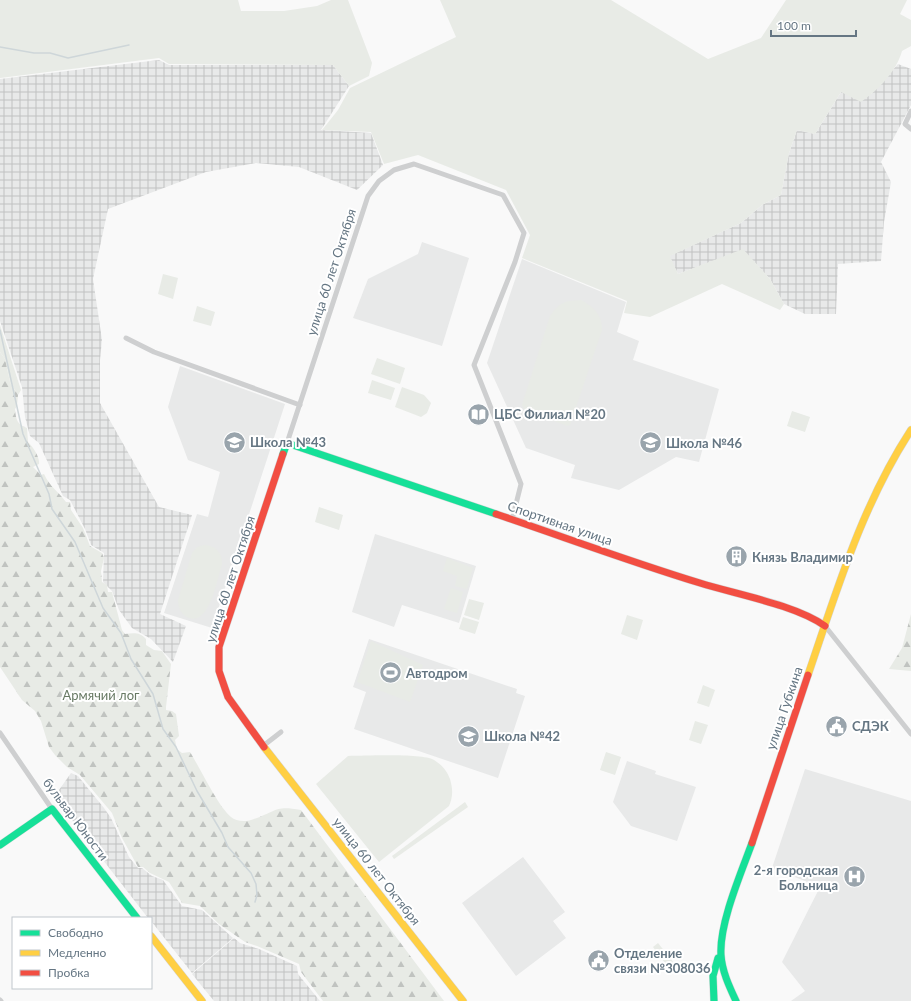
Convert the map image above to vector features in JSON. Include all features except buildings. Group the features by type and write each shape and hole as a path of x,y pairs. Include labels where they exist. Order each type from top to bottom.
{"street":[{"path":"911,111 906,124 911,129"},
{"name":"улица 60 лет Октября","path":"463,1001 263,746 228,697 219,671 219,647 288,443 368,196 379,181 394,170 414,164 503,195 524,233 515,262 474,365 520,484 512,520"},
{"path":"126,338 154,352 300,405"},
{"name":"улица Губкина","path":"736,1001 722,969 719,956 724,925 848,556 867,506 882,475 911,430"},
{"name":"Спортивная улица","path":"288,443 699,583 796,611 818,620 825,626"},
{"path":"825,626 911,734"},
{"path":"263,746 281,732"},
{"name":"бульвар Юности","path":"0,733 52,809 136,917"},
{"path":"0,846 52,809"},
{"path":"152,937 202,1001"},
{"path":"714,1001 713,976 719,956"}],"shaded area":[{"path":"159,60 169,65 333,65 349,86 321,130 371,133 383,165 357,190 299,167 256,163 206,172 108,209 93,279 102,340 100,360 100,403 159,507 192,515 160,614 186,626 173,662 151,639 132,628 119,610 112,591 103,582 104,553 91,545 85,529 70,500 63,496 39,443 30,436 25,417 22,387 0,321 0,79"},
{"path":"898,64 911,69 911,105 881,162 891,182 884,222 881,261 838,264 836,314 805,314 784,304 770,279 743,250 678,274 669,256 741,223 762,205 781,195 789,153 797,130 815,134 841,92 871,94"},
{"path":"422,242 469,258 442,346 353,318 368,279 418,254"},
{"path":"522,259 626,302 617,332 639,341 633,360 719,389 699,462 676,457 619,490 571,478 575,465 526,448 487,363"},
{"path":"180,366 285,404 212,628 164,613 197,514 208,517 220,472 188,460 168,407"},
{"path":"375,534 476,566 459,623 402,605 394,627 352,612"},
{"path":"369,639 517,689 516,693 525,696 498,778 354,729 366,692 353,687"},
{"path":"627,761 656,771 655,774 696,787 677,841 631,826 613,802"},
{"name":"2-я городская Больница","path":"805,769 911,801 911,1001 791,1001 805,991 782,962 820,887 772,868"},
{"path":"71,773 78,776 111,818 129,857 138,868 142,868 152,876 163,880 182,906 202,910 233,938 192,973 152,922 152,917 147,917 54,797"},
{"path":"523,857 565,912 553,921 566,938 516,976 462,903"},
{"path":"234,938 240,943 259,949 297,966 298,974 320,1001 214,1001 192,974"}],"green space":[{"path":"0,0 238,0 241,11 284,11 317,6 331,0 348,0 372,63 369,76 349,86 333,65 169,64 159,58 0,78"},
{"path":"440,0 611,0 708,59 761,38 786,0 907,0 900,14 911,20 911,46 902,51 896,66 886,80 861,102 841,92 815,134 797,130 789,153 781,195 762,205 741,223 670,256 678,274 743,249 770,279 784,304 780,310 722,284 650,317 624,313 627,301 522,258 530,235 506,190 418,155 384,164 371,132 322,130 338,110 350,88 456,37"},
{"path":"163,274 178,278 173,299 158,294"},
{"path":"581,300 590,306 599,316 602,330 570,425 567,426 524,409 522,405 550,316 563,303"},
{"path":"197,306 215,312 211,326 193,321"},
{"path":"0,325 21,390 18,395 10,382 5,359 0,352"},
{"name":"Армячий лог","path":"0,352 5,359 10,382 18,395 17,406 15,409 17,419 21,425 27,428 28,442 34,449 39,461 39,464 33,467 41,475 44,474 66,502 70,502 71,510 83,528 90,546 102,553 104,558 101,571 102,582 107,585 108,592 112,592 122,630 125,634 134,633 141,635 146,639 146,645 154,650 162,651 171,664 166,710 172,711 176,714 179,736 175,740 177,749 182,753 190,752 209,786 226,812 233,819 239,821 249,821 276,810 286,808 301,810 444,1001 323,1001 301,972 299,964 245,942 219,924 200,906 182,903 169,882 150,873 143,867 138,867 122,838 112,813 80,775 67,767 49,747 41,721 35,711 22,700 0,667"},
{"path":"377,358 405,368 400,384 371,374"},
{"path":"372,380 395,388 391,400 368,393"},
{"path":"402,387 424,395 431,403 427,413 421,417 395,407"},
{"path":"792,411 810,417 805,432 787,426"},
{"path":"319,507 343,515 339,530 315,522"},
{"path":"204,545 218,550 221,556 222,564 212,599 207,608 202,615 196,618 189,618 180,610 178,600 192,553 197,547"},
{"path":"447,558 473,568 467,589 455,586 457,576 443,571"},
{"path":"451,588 463,592 457,613 444,609"},
{"path":"469,599 484,603 479,620 464,615"},
{"path":"911,614 911,671 889,669 902,648"},
{"path":"627,615 643,620 637,640 621,634"},
{"path":"463,617 479,622 475,634 459,629"},
{"name":"Автодром","path":"371,641 423,665 410,702 357,682"},
{"path":"703,685 715,690 709,707 697,703"},
{"path":"695,721 708,725 701,744 689,740"},
{"path":"606,752 621,757 615,775 600,770"},
{"path":"348,756 418,756 434,760 444,768 450,779 452,793 449,806 379,862 316,784"},
{"path":"465,802 468,807 394,859 392,856"},
{"path":"658,943 674,963 668,967 653,947"}],"waterway":[{"path":"0,47 34,53 50,53 68,58 129,45"},
{"path":"0,330 23,434 49,494 52,509 75,542 103,608 121,633 131,659 153,694 163,729 176,747 197,791 222,833 228,847 251,873 256,884 257,895 255,902"}],"traffic: fast":[{"path":"283,454 287,443 496,514"},
{"path":"0,845 52,809 136,917"},
{"path":"736,1001 724,973 721,943 727,914 752,843"},
{"path":"714,1001 713,976 718,958"}],"traffic: slow":[{"path":"808,675 840,580 865,518 878,488 911,430"},
{"path":"264,747 463,1001"},
{"path":"152,937 202,1001"}],"traffic: jam":[{"path":"264,747 228,697 219,671 219,647 283,454"},
{"path":"496,514 674,575 782,606 798,612 825,626"},
{"path":"752,843 808,675"}],"place":[{"name":"ЦБС Филиал №20","path":"479,414"},
{"name":"Школа №43","path":"235,442"},
{"name":"Школа №46","path":"650,443"},
{"name":"Князь Владимир","path":"736,557"},
{"name":"Автодром","path":"390,673"},
{"name":"СДЭК","path":"836,726"},
{"name":"Школа №42","path":"468,736"},
{"name":"2-я городская Больница","path":"854,877"},
{"name":"Отделение связи №308036","path":"598,960"}]}
